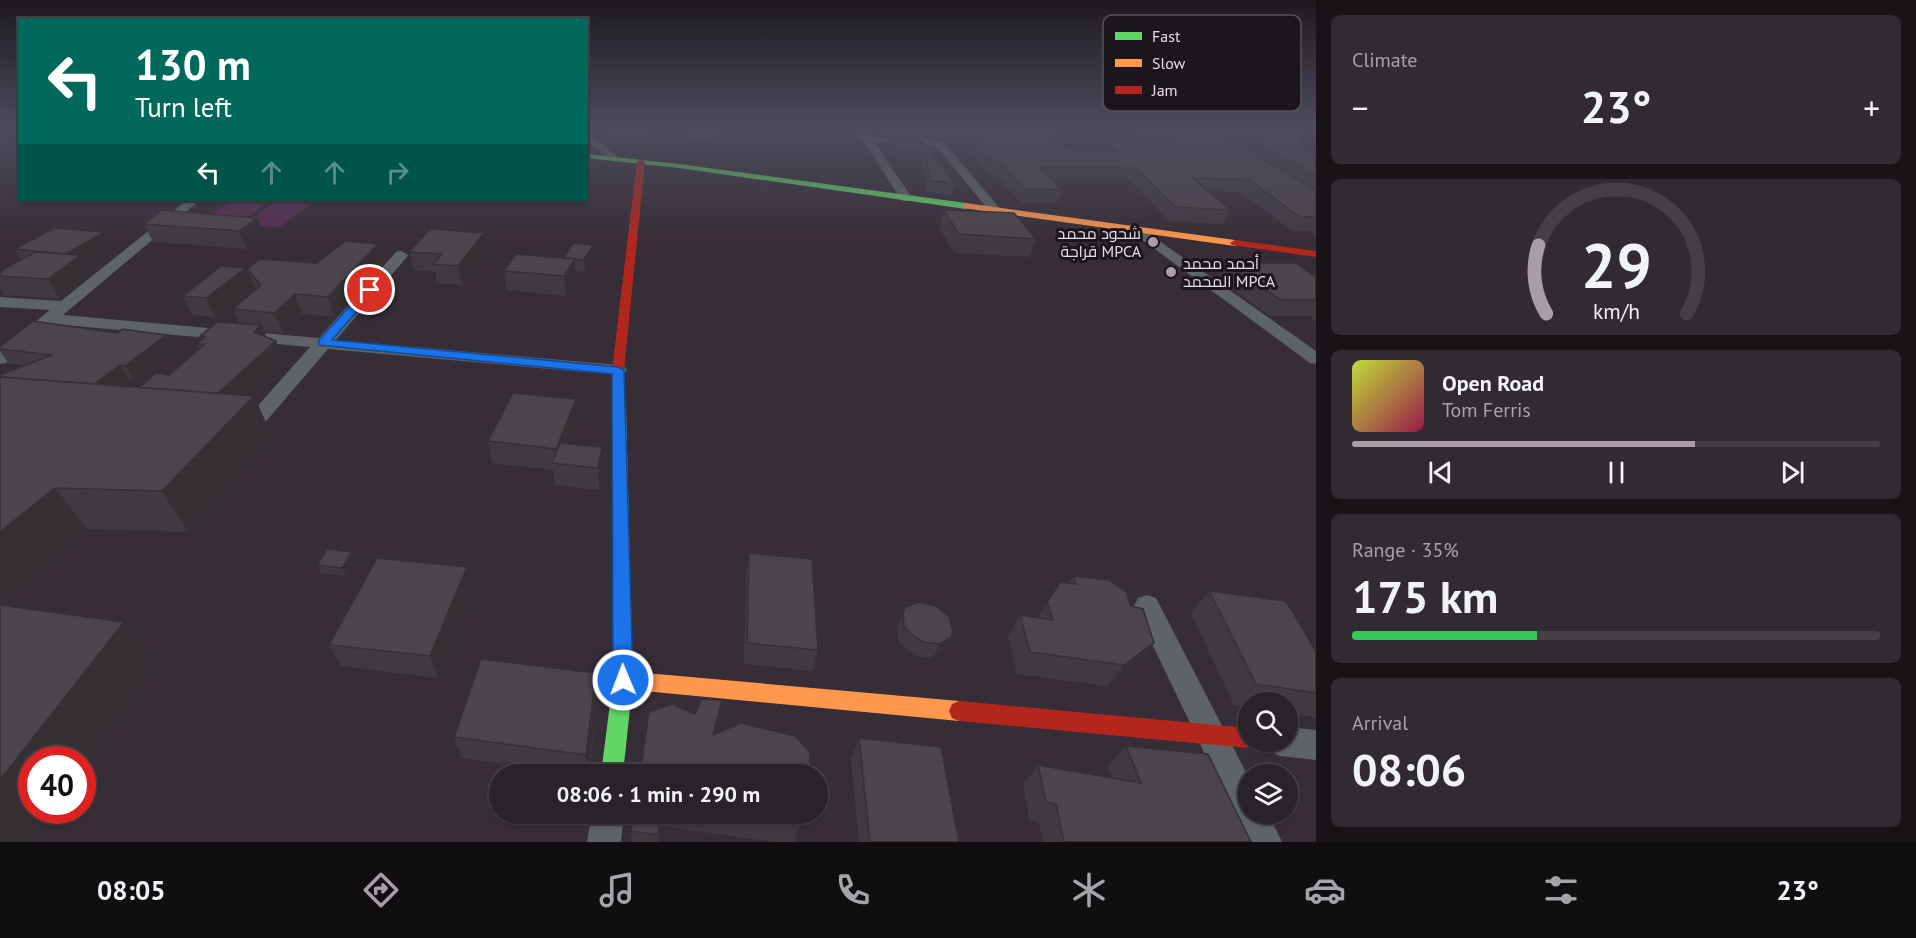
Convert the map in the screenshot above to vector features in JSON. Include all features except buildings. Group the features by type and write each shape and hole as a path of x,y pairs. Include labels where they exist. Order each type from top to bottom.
{"street":[{"path":"613,764 623,680 618,370 641,165"},
{"path":"672,165 1316,254"},
{"path":"885,165 906,198"},
{"path":"958,165 995,210"},
{"path":"0,359 193,201"},
{"path":"1138,230 1316,359"},
{"path":"226,425 250,427 401,255"},
{"path":"0,302 64,306"},
{"path":"50,319 618,370"},
{"path":"1147,606 1238,789"},
{"path":"623,680 1238,737"},
{"path":"1298,743 1316,745"},
{"path":"604,842 606,824"},
{"path":"1256,824 1265,842"}],"shaded area":[{"path":"231,201 271,201 237,224 199,222"},
{"path":"276,201 314,201 280,227 242,225"}],"traffic: fast":[{"path":"672,165 966,206"},
{"path":"613,764 623,680 619,410"}],"traffic: slow":[{"path":"966,206 1235,243"},
{"path":"623,680 959,711"}],"traffic: jam":[{"path":"619,410 618,370 641,165"},
{"path":"1235,243 1316,254"},
{"path":"959,711 1238,737"}],"place":[{"name":"شحود محمد قراجة MPCA","path":"1153,242"},
{"name":"أحمد محمد المحمد MPCA","path":"1171,272"}],"route":[{"path":"370,290 323,342 618,370 623,680"}]}
